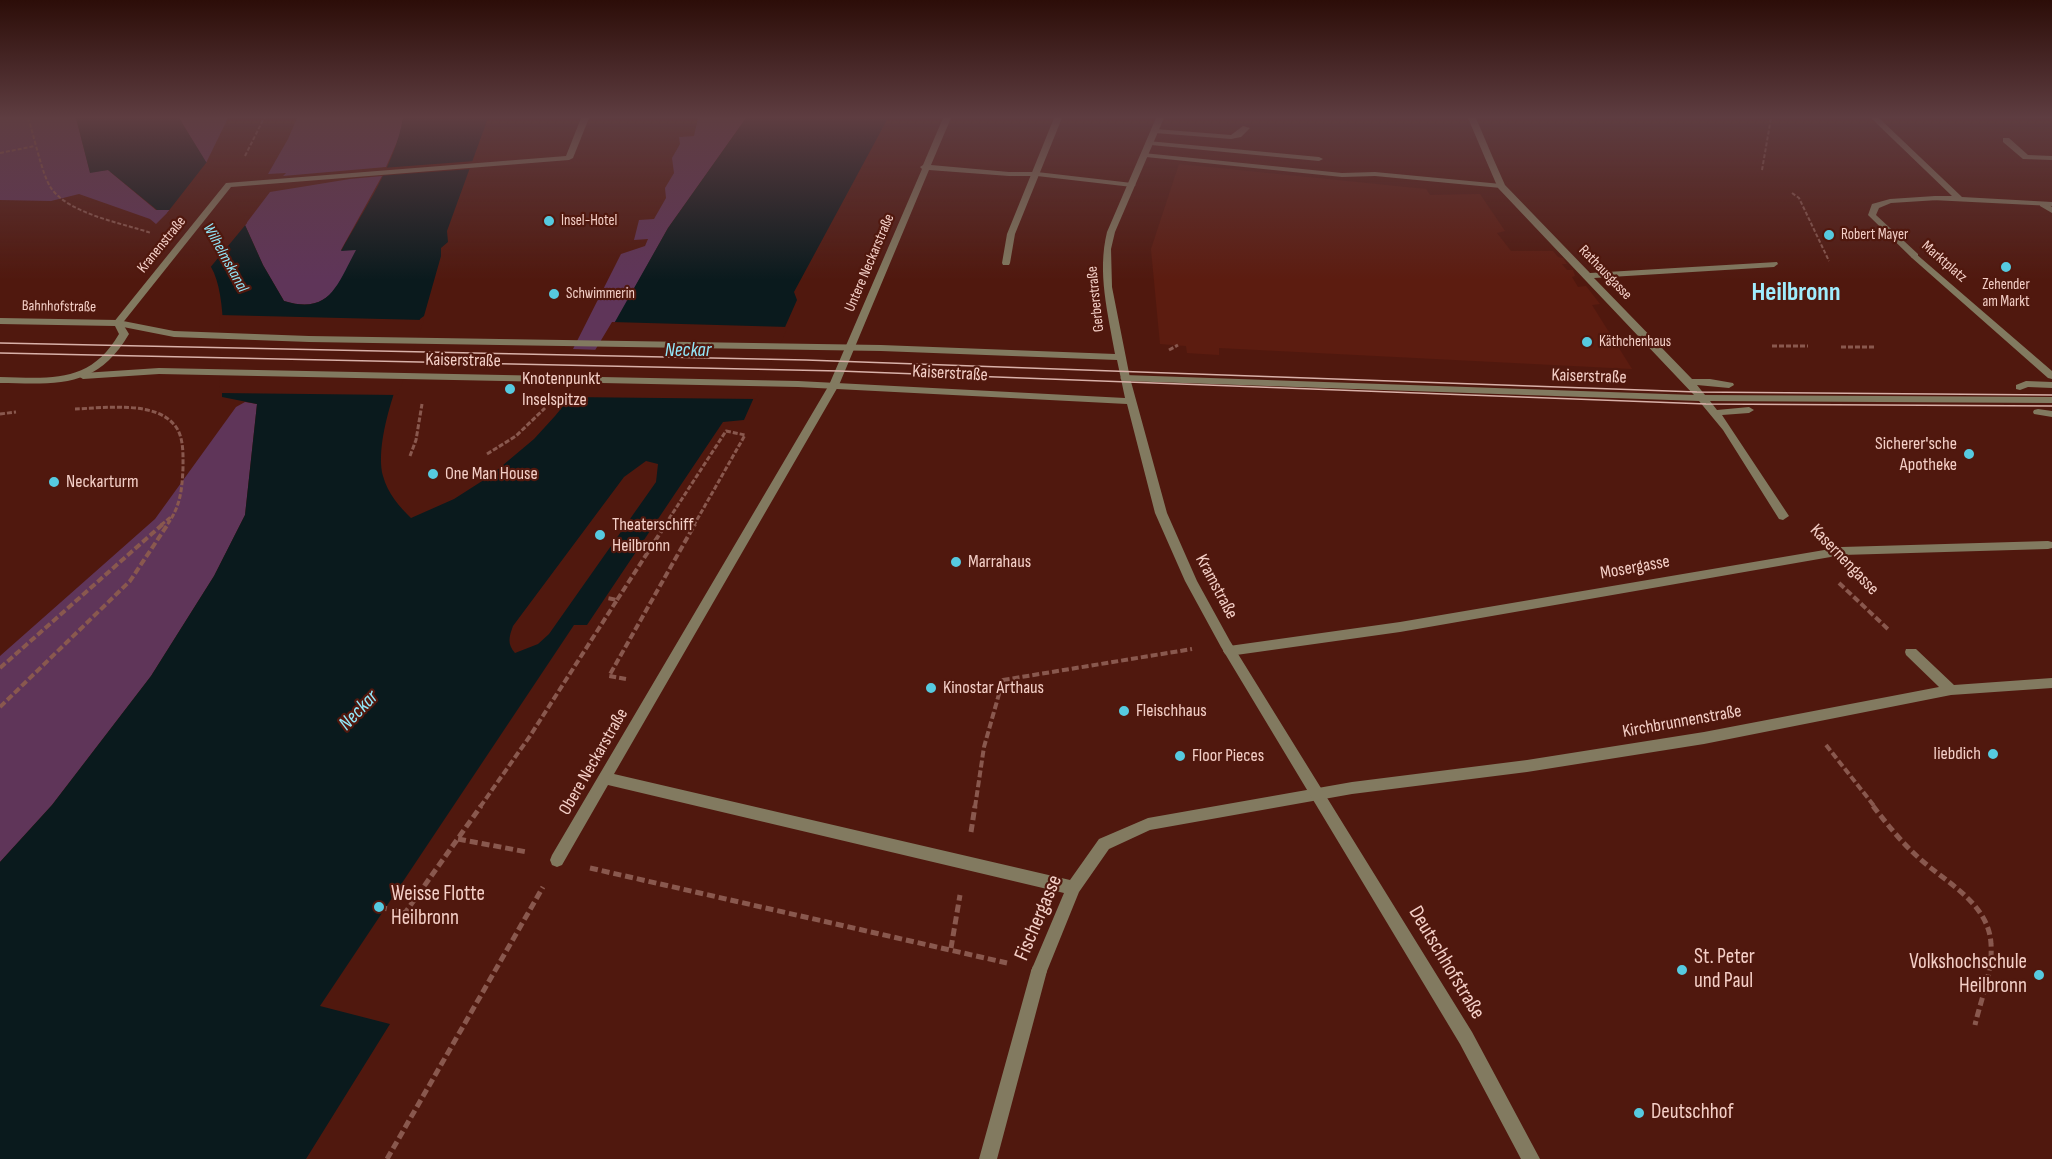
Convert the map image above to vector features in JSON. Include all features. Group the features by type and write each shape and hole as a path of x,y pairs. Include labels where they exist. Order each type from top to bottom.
{"street":[{"name":"Kranenstraße","path":"118,323 229,185 377,172"},
{"name":"Untere Neckarstraße","path":"834,385 922,172"},
{"path":"986,172 1037,174 1132,184"},
{"name":"Gerberstraße","path":"1125,378 1107,287 1107,249 1116,219 1138,172"},
{"path":"1313,172 1342,175 1375,174 1501,186"},
{"name":"Rathausgasse","path":"1495,172 1501,186 1689,382 1733,437 1783,516"},
{"path":"1931,172 1959,199 2048,204 2052,211"},
{"path":"1006,264 1011,234 1037,174"},
{"name":"Marktplatz","path":"1959,199 1890,201 1875,206 1872,215 1915,256 2052,376"},
{"path":"1587,276 1774,264"},
{"name":"Bahnhofstraße","path":"0,321 118,323"},
{"path":"83,376 98,367 119,345 124,334 118,323"},
{"name":"Kaiserstraße","path":"118,323 200,336 881,348 1120,357"},
{"name":"Kaiserstraße","path":"0,380 38,380 130,372 204,372 834,385 1131,401"},
{"name":"Kaiserstraße","path":"1125,378 1702,398 2052,400"},
{"name":"Kramstraße","path":"1125,378 1168,531 1191,581 1227,647 1317,794"},
{"path":"1689,382 1729,385"},
{"path":"2020,387 2026,384 2052,385"},
{"name":"Obere Neckarstraße","path":"558,860 834,385"},
{"path":"1714,412 1749,410"},
{"path":"2038,412 2052,414"},
{"name":"Mosergasse","path":"1227,647 1401,627 1867,548 2048,545"},
{"path":"1911,652 1951,690"},
{"name":"Kirchbrunnenstraße","path":"1317,794 1527,766 1805,719 1951,690 2052,683"},
{"path":"605,778 1073,888"},
{"name":"Fischergasse","path":"988,1159 1039,971 1073,888 1104,844 1148,824 1317,794"},
{"name":"Deutschhofstraße","path":"1317,794 1466,1038 1531,1159"}],"path":[{"path":"45,172 56,196 75,207 181,246"},
{"path":"1792,193 1799,198 1829,261"},
{"path":"1772,346 1808,346"},
{"path":"1841,347 1874,347"},
{"path":"410,456 416,440 423,400"},
{"path":"487,454 516,436 551,402"},
{"path":"0,707 130,581 177,511 182,492 183,452 177,428 164,417 138,407 67,409"},
{"path":"380,907 405,913 530,736 726,432 745,435 609,676 660,684"},
{"path":"0,668 177,511"},
{"name":"Kasernengasse","path":"1811,556 1911,652"},
{"path":"607,598 617,600"},
{"path":"951,948 984,747 1003,680 1227,647"},
{"path":"1805,719 1908,847 1926,864 1962,891 1986,926 1992,947 1974,1025"},
{"path":"458,839 530,853"},
{"path":"387,1159 558,860 951,948 1039,971"}],"shaded area":[{"path":"0,172 111,172 156,210 170,210 156,224 150,219 79,194 51,201 0,200"},
{"path":"269,172 328,172 283,176 286,173 268,174"},
{"path":"708,172 668,228 600,350 573,349 621,254 645,246 648,239 634,240 639,220 654,219 666,198 665,188 674,173"},
{"path":"1176,172 1259,172 1426,189 1430,195 1480,194 1505,231 1497,233 1511,251 1553,251 1558,257 1563,258 1567,264 1562,264 1567,270 1573,270 1575,276 1572,277 1578,287 1586,286 1600,304 1592,305 1632,369 1219,348 1219,355 1187,353 1186,346 1160,344 1151,249"},
{"path":"382,176 341,250 357,250 331,294 312,304 284,301 263,265 245,225 270,192"},
{"path":"245,402 257,404 245,515 214,576 151,676 52,805 0,862 0,656 155,519 236,407"}],"water":[{"path":"111,172 212,172 245,225 263,265 284,301 312,304 330,294 343,275 356,250 341,251 385,172 468,172 447,231 448,242 441,248 441,256 424,316 420,319 393,397 383,440 381,459 385,482 394,499 411,518 454,499 490,476 534,439 555,416 577,389 668,228 708,172 859,172 794,292 797,300 744,420 723,422 587,625 574,625 320,1006 390,1024 306,1159 0,1159 0,862 52,805 151,676 214,576 245,515 257,404 222,397 223,330 220,295 216,280 211,267 197,245 170,210 157,210","holes":["646,461 658,464 656,482 549,634 538,644 515,653 509,640 513,626 624,477"]}],"pier":[{"path":"199,172 216,172 247,223 209,269 167,213"},
{"path":"380,172 431,172 378,176"},
{"path":"219,315 424,320 398,395 219,393 221,350"},
{"path":"612,322 788,327 756,399 567,397"}],"tram line":[{"path":"0,343 806,360 1697,392 2052,395"},
{"path":"0,353 839,371 1706,404 2052,406"}],"place":[{"name":"Insel-Hotel","path":"549,221"},
{"name":"Robert Mayer","path":"1829,235"},
{"name":"Zehender am Markt","path":"2006,267"},
{"name":"Schwimmerin","path":"554,294"},
{"name":"Käthchenhaus","path":"1587,342"},
{"name":"Knotenpunkt Inselspitze","path":"510,389"},
{"name":"Sicherer'sche Apotheke","path":"1969,454"},
{"name":"One Man House","path":"433,474"},
{"name":"Neckarturm","path":"54,482"},
{"name":"Theaterschiff Heilbronn","path":"600,535"},
{"name":"Marrahaus","path":"956,562"},
{"name":"Kinostar Arthaus","path":"931,688"},
{"name":"Fleischhaus","path":"1124,711"},
{"name":"liebdich","path":"1993,754"},
{"name":"Floor Pieces","path":"1180,756"},
{"name":"Weisse Flotte Heilbronn","path":"379,907"},
{"name":"St. Peter und Paul","path":"1682,970"},
{"name":"Volkshochschule Heilbronn","path":"2039,975"},
{"name":"Deutschhof","path":"1639,1113"}],"district":[{"name":"Heilbronn","path":"1796,293"}],"water label":[{"name":"Wilhelmskanal","path":"225,258"},
{"name":"Neckar","path":"688,351"},
{"name":"Neckar","path":"359,711"}]}
